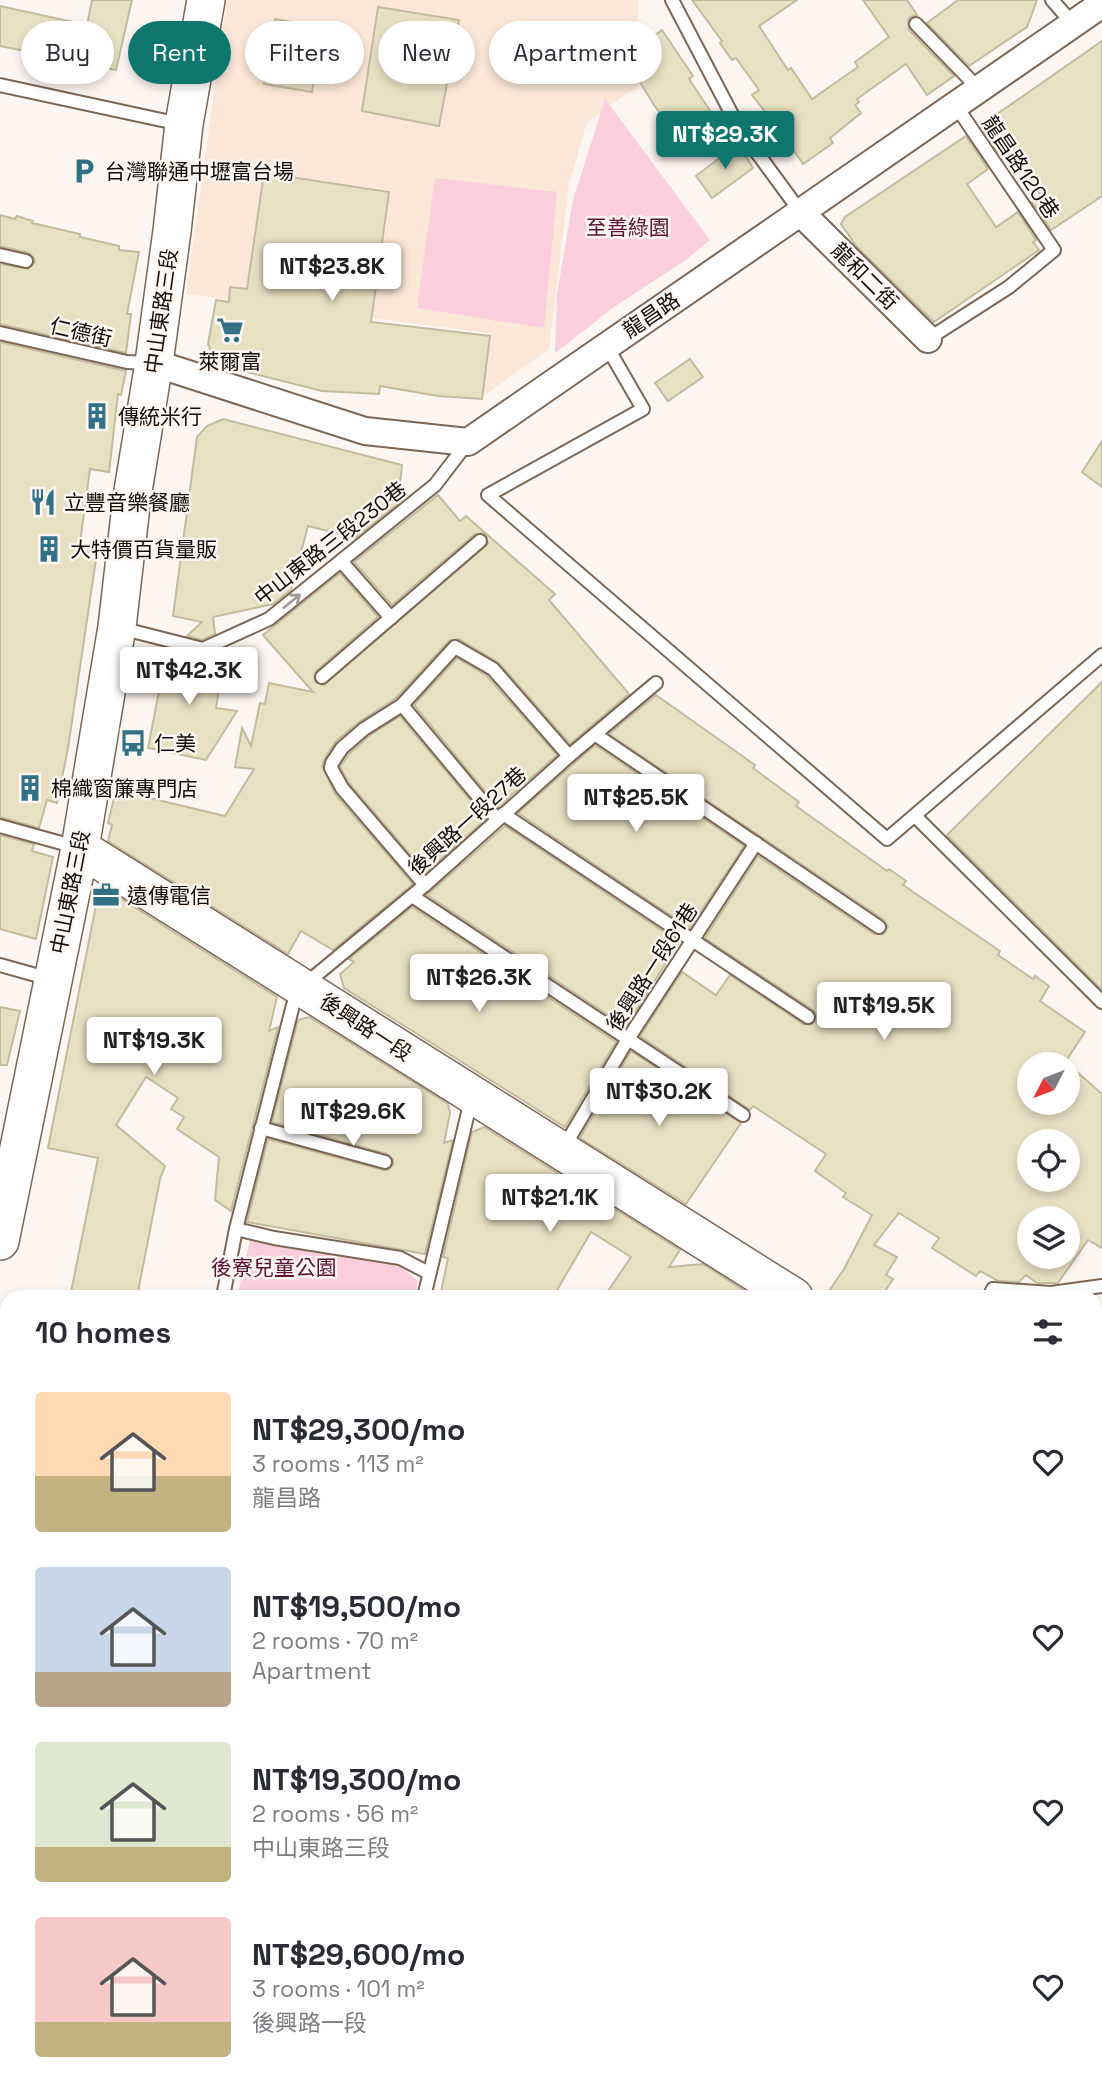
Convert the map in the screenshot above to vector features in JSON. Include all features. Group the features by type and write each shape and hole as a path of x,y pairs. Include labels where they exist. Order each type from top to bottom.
{"main road":[{"name":"中山東路三段","path":"0,1241 12,1156 80,848 117,627 132,498 154,363 184,124 206,0"},
{"name":"後興路一段","path":"80,848 783,1290"}],"street":[{"name":"龍昌路","path":"468,442 606,345 802,214 1102,4"},
{"name":"龍和二街","path":"802,214 928,339"},
{"path":"154,363 365,431 468,442"}],"lane":[{"path":"672,0 739,128 802,214"},
{"path":"1052,0 1073,24"},
{"path":"916,24 979,90"},
{"path":"0,85 184,124"},
{"name":"龍昌路120巷","path":"928,339 1009,287 1054,250 956,106"},
{"path":"0,255 26,261"},
{"name":"仁德街","path":"0,332 127,362 154,363"},
{"path":"606,345 643,409 488,495 887,839 1102,655"},
{"name":"中山東路三段230巷","path":"117,627 203,649 269,619 435,485 468,442"},
{"path":"322,677 480,541"},
{"path":"341,561 391,618"},
{"path":"425,886 342,788 331,763 342,748 364,729 402,705 455,647 492,669 569,756"},
{"name":"後興路一段27巷","path":"303,986 425,886 569,756 656,683"},
{"path":"402,705 500,817 808,1017"},
{"path":"596,736 879,927"},
{"path":"915,816 1102,1002"},
{"path":"0,826 80,848"},
{"name":"後興路一段61巷","path":"561,1150 628,1039 756,842"},
{"path":"412,896 743,1115"},
{"path":"0,965 52,980"},
{"path":"224,1290 261,1128 293,1005 303,986"},
{"path":"425,1290 472,1094"},
{"path":"261,1128 385,1162"},
{"path":"236,1229 400,1258 429,1273"},
{"path":"1073,1290 1102,1286"}],"shaded area":[{"path":"227,0 638,0 638,21 489,21 489,84 638,84 587,122 569,184 549,349 481,398 488,333 186,294 215,84 231,84 231,21 224,21"}],"green space":[{"name":"至善綠園","path":"605,99 710,240 687,259 614,307 555,353 557,294 573,200"},
{"path":"435,178 557,192 544,328 417,308"},
{"name":"後寮兒童公園","path":"252,1231 400,1266 418,1281 416,1290 239,1290"}],"building":[{"path":"92,0 132,0 116,70 114,21 88,21"},
{"path":"692,0 797,0 759,26 788,70 791,68 812,99 858,67 855,62 889,37 863,0 907,0 917,15 910,17 909,30 954,76 927,95 906,64 857,99 859,102 855,105 861,113 830,138 833,143 803,164 777,125 752,95 759,90 736,58 732,60 720,43 722,41"},
{"path":"958,0 1037,0 1027,27 969,66 927,23"},
{"path":"0,6 69,21 21,21 21,50 0,46"},
{"path":"378,7 459,20 378,21 378,84 447,84 439,126 362,111"},
{"path":"662,30 693,76 689,79 715,118 682,142 641,84 662,84"},
{"path":"1102,41 1102,196 1051,230 1032,202 1041,196 1011,153 1003,159 980,126"},
{"path":"264,84 313,84 312,92"},
{"path":"966,136 988,169 967,184 996,227 1018,212 1036,240 1033,242 1039,250 934,322 857,247 841,224 845,217"},
{"path":"738,144 753,168 712,198 696,176"},
{"path":"264,173 389,192 371,322 490,336 482,399 438,396 380,386 379,394 322,391 227,367 214,359 208,344 216,300 229,302 230,287 247,289"},
{"path":"0,215 15,219 17,216 33,221 32,223 119,246 119,250 139,252 127,314 131,314 126,353 0,324 0,264 28,269 35,262 29,253 0,246"},
{"path":"0,342 126,371 121,395 118,394 109,472 90,469 80,543 98,546 68,748 57,803 47,800 39,828 0,817"},
{"path":"690,359 703,377 668,401 655,383"},
{"path":"223,419 402,465 398,504 355,538 308,526 291,590 273,604 213,617 215,634 202,640 187,636 202,622 173,616 197,437 207,426"},
{"path":"1102,441 1102,487 1082,472"},
{"path":"438,495 460,521 466,516 555,594 549,600 629,694 570,744 499,663 459,639 449,641 396,698 336,741 322,766 335,794 413,884 333,950 301,931 288,954 108,841 112,825 108,823 116,790 225,816 254,769 235,767 242,728 251,746 260,703 265,704 269,683 313,692 263,635 340,573 378,617 316,671 315,682 324,685 488,544 486,535 475,534 392,605 354,562"},
{"path":"172,650 202,658 217,652 220,682 216,708 237,711 206,760 148,748 166,655"},
{"path":"457,658 487,676 557,755 498,807 414,705"},
{"path":"1102,682 1102,990 947,835"},
{"path":"656,695 755,765 753,768 799,802 796,806 887,871 889,869 906,881 903,885 1000,951 998,955 1033,979 1035,976 1049,986 1040,1001 1085,1032 1072,1052 1017,1052 1017,1115 1080,1115 1080,1075 1102,1094 1102,1248 1088,1240 1080,1251 1080,1206 1017,1206 1017,1269 1068,1269 1058,1283 1037,1283 1026,1275 1019,1282 998,1281 980,1271 976,1276 932,1248 939,1238 899,1213 874,1245 897,1257 886,1275 893,1279 886,1290 830,1290 844,1269 872,1215 843,1197 846,1193 815,1171 826,1154 753,1106 750,1110 640,1036 682,972 716,995 730,975 803,1024 811,1025 816,1021 813,1010 705,938 758,856 874,934 883,934 888,927 884,920 609,734"},
{"path":"400,716 486,819 426,873 349,783 340,767 349,754 369,736"},
{"path":"595,745 744,846 690,928 518,813"},
{"path":"505,826 679,942 626,1027 427,895"},
{"path":"0,835 34,844 32,851 53,857 36,939 0,929"},
{"path":"99,890 107,890 277,997 269,1031 278,1027 231,1211 215,1200 219,1157 177,1129 184,1117 171,1109 178,1098 146,1077 116,1125 165,1166 160,1179 138,1290 71,1290 98,1158 48,1148"},
{"path":"412,907 616,1042 565,1127 344,988 340,974 354,962 349,959"},
{"path":"0,1007 20,1011 7,1065 0,1065"},
{"path":"309,1017 448,1104 450,1113 444,1143 453,1140 425,1254 247,1222 268,1139 383,1170 388,1170 393,1165 393,1159 387,1154 272,1122 298,1020"},
{"path":"631,1051 741,1123 686,1204 580,1138"},
{"path":"484,1127 680,1250 669,1267 703,1264 743,1290 609,1290 631,1257 591,1232 557,1290 441,1290 448,1258 443,1257 472,1132"}],"place":[{"name":"台灣聯通中壢富台場","path":"84,171"},
{"name":"萊爾富","path":"230,330"},
{"name":"傳統米行","path":"97,416"},
{"name":"立豐音樂餐廳","path":"43,502"},
{"name":"大特價百貨量販","path":"49,549"},
{"name":"仁美","path":"133,743"},
{"name":"棉織窗簾專門店","path":"30,788"},
{"name":"遠傳電信","path":"106,895"}]}
